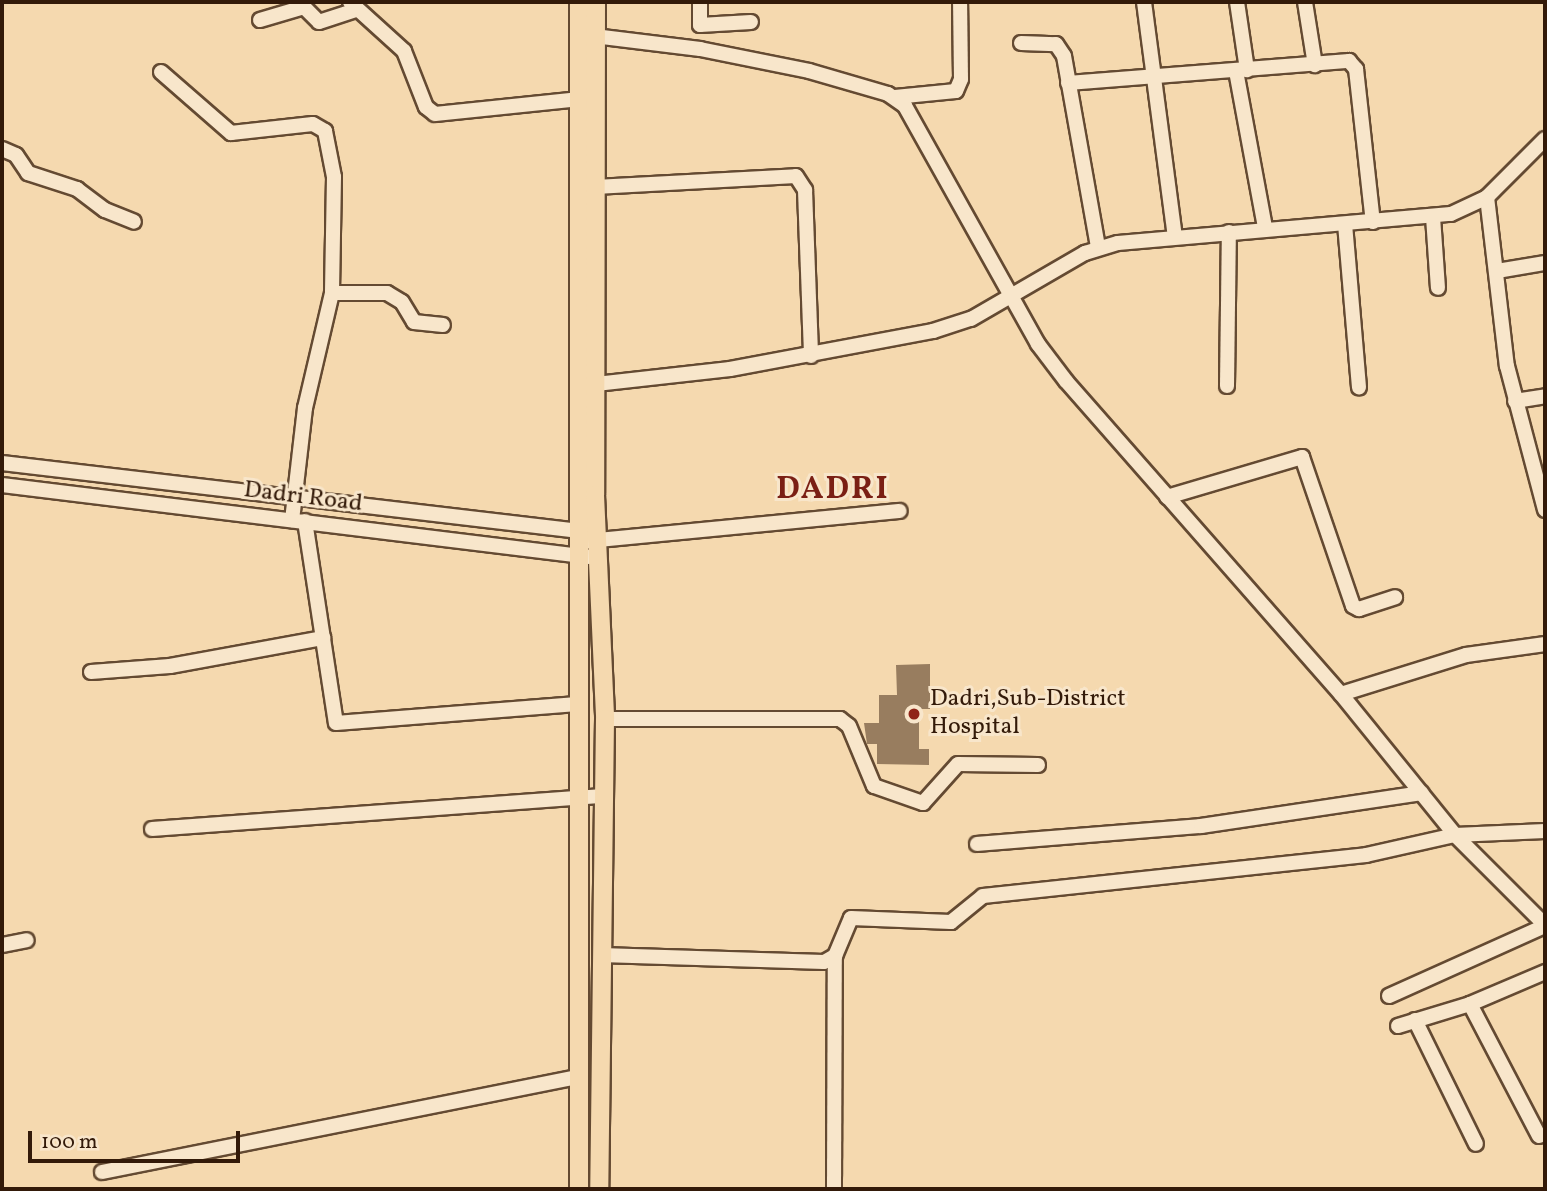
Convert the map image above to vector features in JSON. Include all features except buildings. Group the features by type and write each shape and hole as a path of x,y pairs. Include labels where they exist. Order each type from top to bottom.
{"main road":[{"path":"579,2 587,35 595,187 596,384 580,704 579,1189"},
{"path":"596,2 587,35 580,99 588,543 605,719 599,1189"}],"street":[{"path":"700,2 700,25 751,22"},
{"path":"587,35 766,62 895,97 956,91 961,79 960,2"},
{"path":"1144,2 1175,236"},
{"path":"1237,2 1241,70 1265,227"},
{"path":"1305,2 1315,65"},
{"path":"260,20 304,7 319,22 354,6 404,51 426,107 435,114 580,99"},
{"path":"1021,43 1056,44 1068,83 1098,247"},
{"path":"1068,83 1349,61 1356,69 1373,222"},
{"path":"161,72 231,133 321,127 334,177 332,293 305,408 293,497 340,726 580,704"},
{"path":"895,97 913,118 1014,299 1066,381 1341,694 1455,835 1545,925 1389,996"},
{"path":"596,384 811,356 933,331 1014,299 1098,247 1265,227 1433,217 1468,209 1488,197 1545,139"},
{"path":"2,149 16,155 28,173 77,188 105,210 134,222"},
{"path":"595,187 796,176 804,190 811,356"},
{"path":"1488,197 1515,401 1539,462 1545,510"},
{"path":"1433,217 1438,288"},
{"path":"1345,224 1359,387"},
{"path":"1227,386 1228,232"},
{"path":"1497,271 1545,263"},
{"path":"332,293 387,293 406,306 414,322 443,325"},
{"path":"1515,401 1545,396"},
{"path":"1167,497 1301,457 1353,606 1359,609 1395,597"},
{"name":"Dadri Road","path":"2,463 293,497 588,543"},
{"path":"28,488 31,465"},
{"name":"Dadri Road","path":"2,485 298,520 588,543"},
{"path":"588,543 900,511"},
{"path":"91,672 170,666 323,638"},
{"path":"1341,694 1466,654 1545,644"},
{"path":"605,719 841,719 849,726 874,786 923,803 958,764 1038,765"},
{"path":"977,844 1201,826 1422,793"},
{"path":"152,828 603,796"},
{"path":"834,1189 835,956 850,918 951,922 983,896 1366,855 1455,835 1545,831"},
{"path":"2,944 27,940"},
{"path":"601,955 824,962 835,956"},
{"path":"1398,1026 1470,1004 1545,972"},
{"path":"1470,1004 1539,1136"},
{"path":"1415,1020 1476,1144"},
{"path":"102,1172 579,1077"}],"place":[{"name":"Dadri,Sub-District Hospital","path":"914,714"}],"district":[{"name":"DADRI","path":"833,490"}]}
